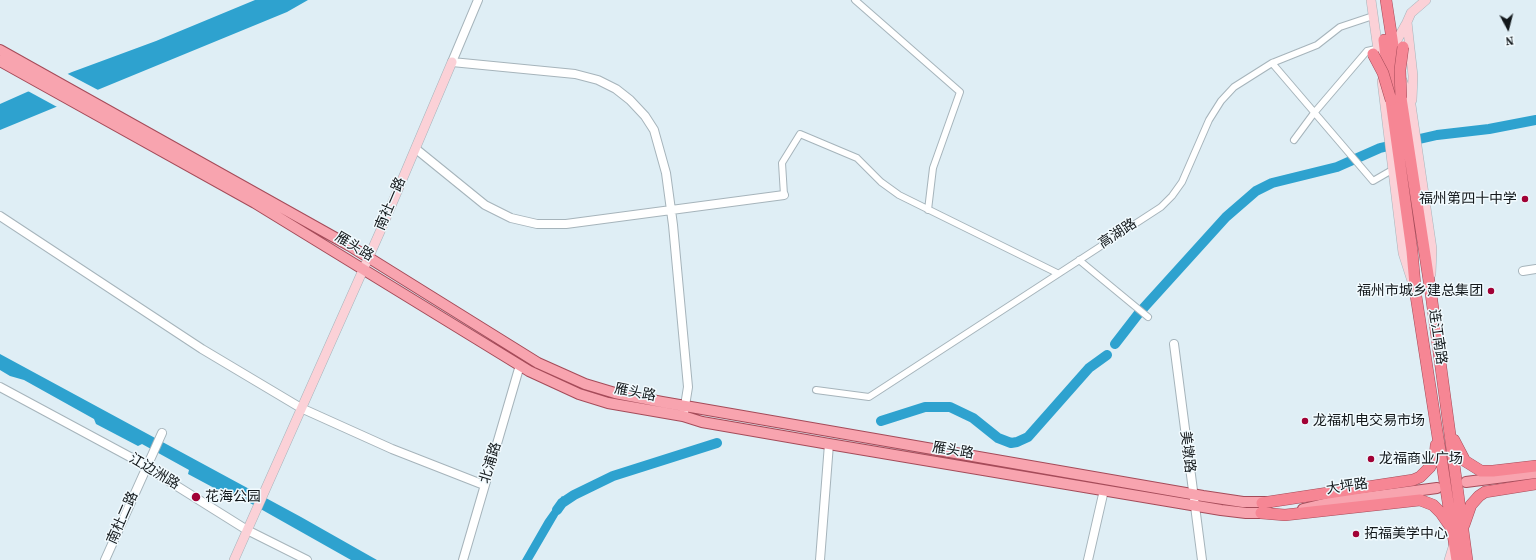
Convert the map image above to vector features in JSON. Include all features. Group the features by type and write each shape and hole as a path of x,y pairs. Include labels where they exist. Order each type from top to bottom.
{"highway":[{"path":"1378,0 1396,99"},
{"path":"1386,0 1396,99 1408,186 1431,294"},
{"path":"1396,99 1400,70 1400,45"},
{"path":"1375,51 1383,73 1396,99"},
{"path":"1408,186 1416,296"},
{"name":"连江南路","path":"1431,294 1450,430 1457,560"},
{"name":"连江南路","path":"1416,296 1438,436 1456,535 1467,560"},
{"path":"1450,430 1463,458 1477,469 1493,471 1536,466"},
{"path":"1261,508 1413,480 1420,477 1430,467 1438,436"},
{"path":"1456,535 1469,510 1479,496 1485,492 1498,488 1536,484"},
{"path":"1261,508 1285,515 1420,500 1433,505 1442,513 1456,535"}],"main road":[{"name":"连江南路","path":"1371,0 1375,51 1404,254 1416,296"},
{"name":"连江南路","path":"1389,0 1400,45 1401,78 1411,105 1418,149 1432,249 1431,294"},
{"path":"1400,45 1411,13 1426,0"},
{"path":"1407,22 1412,76 1411,105"},
{"name":"雁头路","path":"0,50 277,203 368,257 520,352 556,372 605,390 685,406 1237,501 1261,508"},
{"name":"雁头路","path":"0,61 255,203 520,365 551,382 594,399 684,416 702,422 1016,474 1194,506 1231,512 1261,508"},
{"name":"南社一路","path":"247,530 416,149 452,62"},
{"path":"1536,473 1467,483 1536,476"},
{"name":"大坪路","path":"1261,508 1437,487"},
{"path":"234,560 247,530"},
{"path":"1449,560 1456,535"}],"street":[{"name":"南社一路","path":"452,62 478,0"},
{"path":"855,0 960,92 933,168 928,210"},
{"name":"高湖路","path":"816,390 869,397 1169,200 1182,182 1200,135 1216,107 1238,84 1272,63 1289,55 1313,47 1340,28 1373,16"},
{"path":"1294,140 1314,113 1367,51 1375,51"},
{"path":"452,62 575,74 604,83 621,92 640,110 650,124 657,137 666,173 671,210 688,387 684,416"},
{"path":"1272,63 1314,113 1329,128 1347,153 1358,163 1373,181 1392,170"},
{"path":"416,149 480,203 500,213 526,222 558,225 784,195 782,163 800,134 857,158 893,192 1057,273"},
{"path":"0,216 202,349 301,408 392,449 484,485"},
{"path":"1079,260 1148,317"},
{"path":"1523,271 1536,269"},
{"name":"美墩路","path":"1174,344 1202,560"},
{"name":"北浦路","path":"463,560 520,365"},
{"name":"江边洲路","path":"0,387 146,466 247,530 307,560"},
{"name":"南杜二路","path":"105,560 162,433"},
{"path":"820,560 829,444"},
{"path":"1088,560 1104,490"}],"water":[{"path":"255,0 308,0 287,12 0,130 0,104 72,72 156,41"},
{"path":"0,354 301,517 377,560 351,560 234,494 231,497 188,474 189,470 142,444 138,446 96,424 94,419 24,380 10,376 0,370"},
{"path":"562,496 569,502 560,512 532,560 522,560 545,520"}],"pier":[{"path":"66,73 100,91 59,108 26,90"}],"waterway":[{"path":"1115,344 1139,313 1226,217 1256,191 1272,183 1337,167 1380,148 1437,135 1489,129 1536,120"},
{"path":"881,421 925,407 950,407 973,418 998,438 1011,443 1017,442 1028,437 1089,368 1107,355"},
{"path":"557,510 562,503 574,495 613,476 717,443"}],"place":[{"name":"福州第四十中学","path":"1525,199"},
{"name":"福州市城乡建总集团","path":"1491,291"},
{"name":"龙福机电交易市场","path":"1305,421"},
{"name":"龙福商业广场","path":"1371,459"},
{"name":"花海公园","path":"196,497"},
{"name":"拓福美学中心","path":"1356,534"}]}
